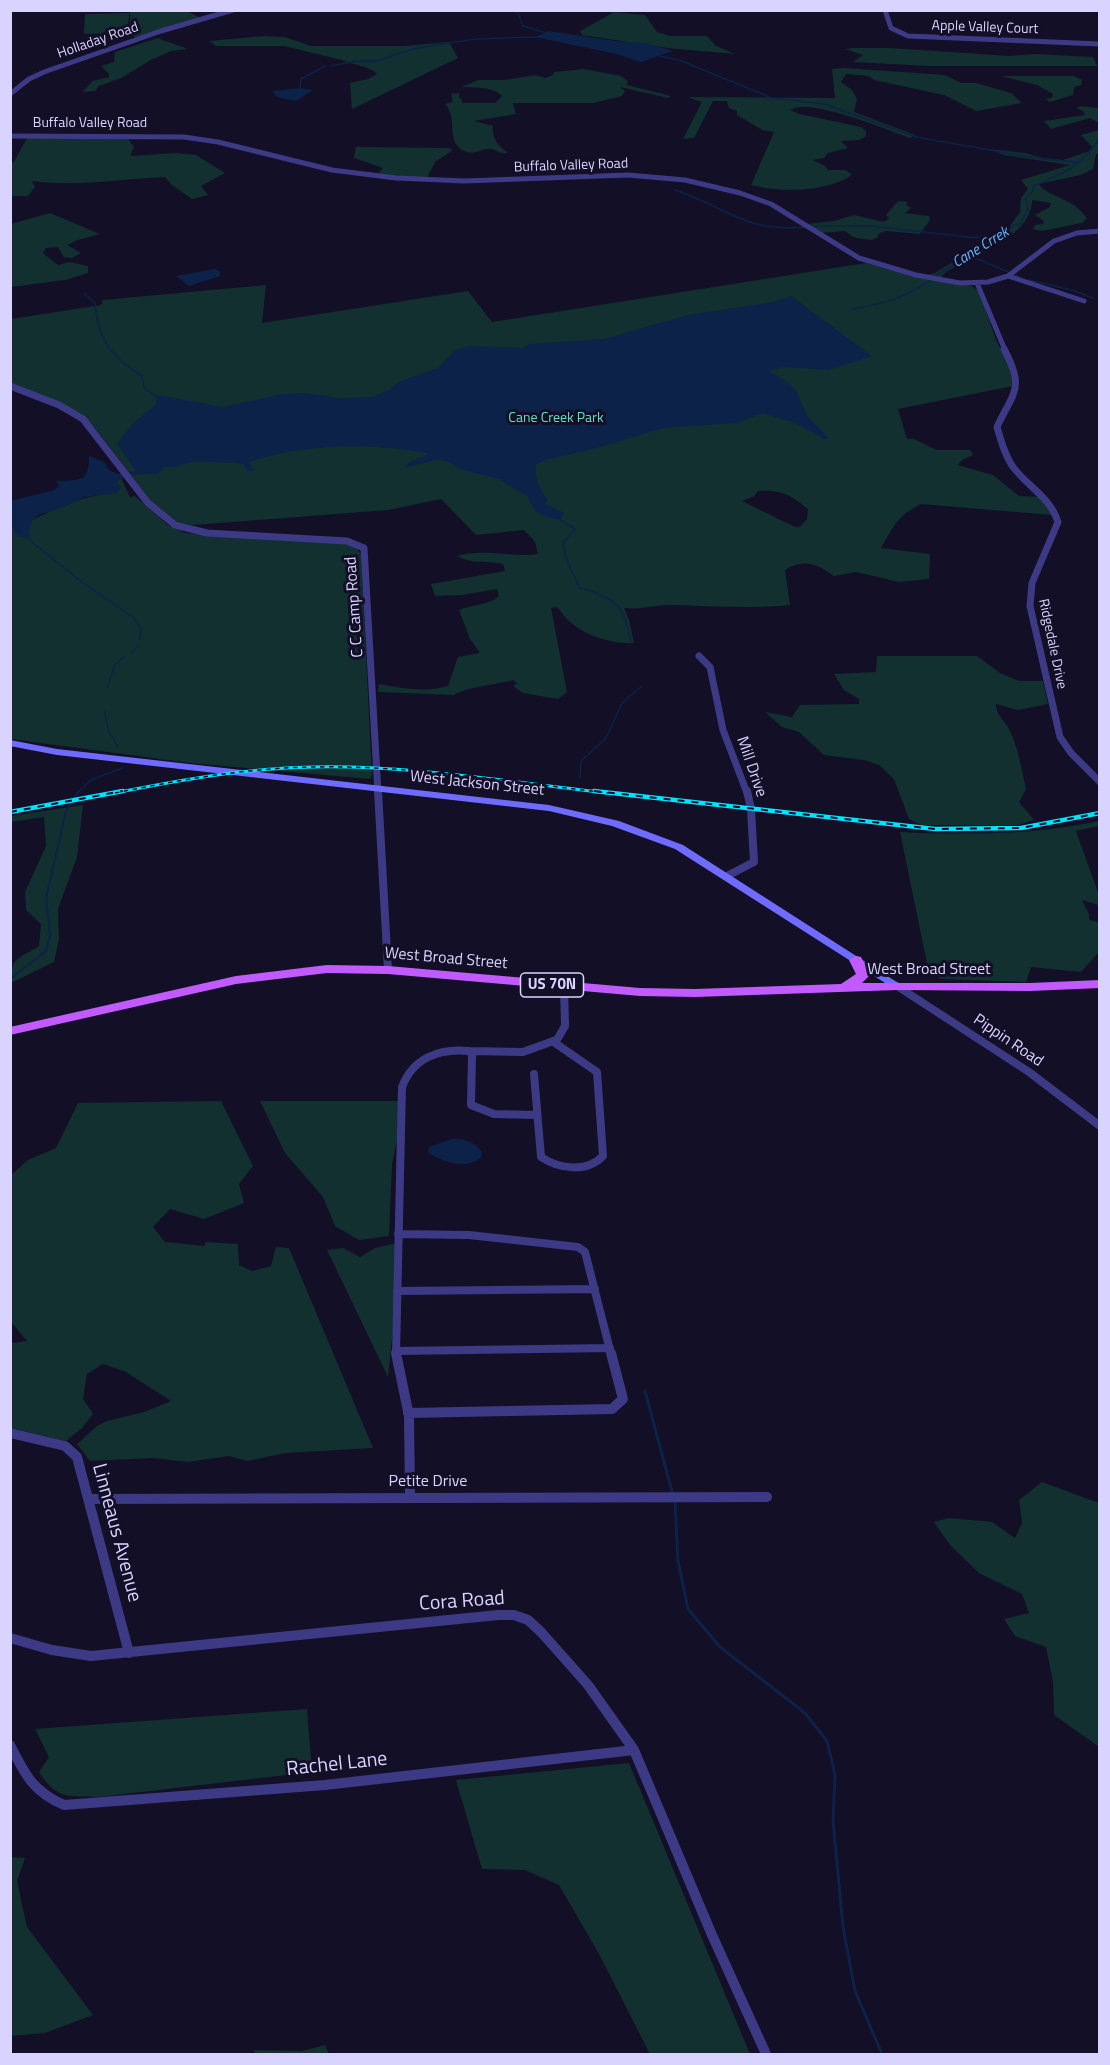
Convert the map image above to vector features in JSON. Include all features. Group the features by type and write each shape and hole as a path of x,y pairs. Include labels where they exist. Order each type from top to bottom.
{"main road":[{"path":"837,988 853,984 863,975 856,960"},
{"name":"West Broad Street","path":"10,1031 236,980 327,969 388,970 640,992 695,993 897,986 1030,987 1100,984"}],"street":[{"name":"Holladay Road","path":"10,94 29,79 44,72 233,10"},
{"name":"Apple Valley Court","path":"885,10 891,28 895,32 908,36 1100,44"},
{"name":"Buffalo Valley Road","path":"10,136 184,137 218,142 333,171 396,178 464,181 628,176 685,180 740,193 771,204 839,248 882,267 940,280 977,284 1008,276 1053,242 1077,233 1100,231"},
{"path":"1008,276 1084,301"},
{"name":"Ridgedale Drive","path":"977,284 983,292 997,335 1013,367 1017,381 1016,392 997,427 1001,440 1013,467 1049,503 1058,522 1029,594 1035,635 1056,722 1064,744 1100,782"},
{"name":"C C Camp Road","path":"10,386 59,405 83,419 158,513 175,525 187,530 207,533 347,541 364,548 388,970"},
{"name":"Mill Drive","path":"699,656 710,667 723,730 747,792 751,809 754,862 727,876"},
{"name":"West Jackson Street","path":"10,744 67,753 549,808 603,818 643,830 679,847 897,986"},
{"path":"410,1497 408,1413 396,1351 402,1087 405,1076 409,1069 431,1055 444,1051 523,1052 556,1040 562,1034 565,1026 564,986"},
{"name":"Pippin Road","path":"897,986 1029,1072 1100,1126"},
{"path":"534,1074 538,1151 546,1162 571,1167 594,1164 600,1160 603,1156 597,1072 558,1046 556,1040"},
{"path":"470,1051 472,1054 471,1105 478,1111 488,1114 537,1115"},
{"path":"398,1234 469,1235 578,1247 585,1252 623,1399 620,1405 612,1410 408,1413"},
{"path":"397,1291 595,1290"},
{"path":"396,1351 610,1348"},
{"name":"Linneaus Avenue","path":"10,1433 66,1447 77,1457 129,1653"},
{"name":"Petite Drive","path":"88,1499 767,1497"},
{"name":"Cora Road","path":"10,1638 52,1650 91,1656 514,1615 528,1620 588,1685 634,1750 712,1935 766,2055"},
{"name":"Rachel Lane","path":"10,1745 31,1785 44,1797 64,1805 325,1785 634,1750"}],"green space":[{"path":"130,11 187,11 201,18 137,38 130,35"},
{"path":"614,12 645,15 657,32 670,36 707,36 716,46 735,54 667,48 582,35 580,31"},
{"path":"129,13 128,33 84,34 85,14"},
{"path":"264,36 285,37 311,46 404,46 449,42 458,58 352,109 350,83 368,79 377,74 369,68 284,46 216,46 209,41"},
{"path":"158,38 187,49 171,51 121,78 99,86 95,91 82,92 93,81 109,77 101,66 114,62 115,52"},
{"path":"890,48 1010,56 1035,54 1093,57 1097,66 928,66 853,62 863,55 845,49"},
{"path":"584,69 621,76 628,81 627,85 671,96 668,98 620,87 625,91 622,96 593,103 513,103 516,114 474,121 493,126 496,142 508,153 487,149 470,153 460,149 456,144 451,117 445,104 453,102 451,94 459,93 462,103 495,103 502,96 488,89 462,87 478,80 504,80 536,75 545,78 553,75 554,72"},
{"path":"832,69 945,75 961,83 976,83 1011,93 1022,103 976,111 944,95 874,80 869,76 846,74 841,82 852,90 857,99 854,112 915,135 910,138 830,111 800,107 790,110 861,127 866,131 866,136 860,140 841,141 848,148 813,160 828,170 846,170 852,175 842,181 817,188 789,190 751,185 774,132 762,130 737,115 737,111 729,108 727,101 713,101 694,138 683,139 702,102 690,97 835,98"},
{"path":"1001,76 1074,76 1082,80 1081,85 1074,87 1073,95 1050,102 1045,99 1052,98 1053,94 1037,85"},
{"path":"1080,106 1099,108 1099,123 1090,118 1051,129 1044,121 1085,115 1077,108"},
{"path":"1099,130 1099,155 1096,154 1093,169 1081,175 1039,184 1049,193 1076,206 1087,219 1082,223 1042,231 1033,229 1035,225 1043,224 1044,221 1035,215 1050,207 1051,203 1032,200 1030,212 1024,223 1004,241 947,271 941,278 928,275 935,273 1010,226 1020,212 1021,198 1028,189 1021,180 1070,165 1004,155 989,149 1063,160 1090,151 1092,147 1081,135"},
{"path":"126,136 134,147 130,156 176,153 196,155 225,173 201,186 208,195 192,199 165,177 82,183 32,181 35,187 28,196 11,196 10,163 14,162 27,138"},
{"path":"356,147 448,148 453,150 435,162 427,178 377,175 383,168 354,158"},
{"path":"898,201 908,202 906,205 911,208 905,213 929,216 930,220 920,234 886,231 878,234 878,237 872,240 853,237 845,231 819,233 807,224 834,221 854,215 884,222 889,218 886,215"},
{"path":"50,213 100,234 67,245 81,253 72,258 64,257 58,247 46,248 43,253 58,265 70,262 88,266 88,273 65,280 11,287 11,224"},
{"name":"Cane Creek Park","path":"866,263 913,276 972,286 979,291 996,340 1008,363 1013,386 898,409 907,439 914,439 937,450 970,450 973,455 962,460 958,465 993,475 1019,496 1041,497 1052,515 921,504 901,517 881,548 930,554 929,579 899,582 856,572 834,576 810,564 798,564 785,570 790,605 745,607 670,605 624,608 634,643 617,642 590,635 575,626 556,607 551,608 567,692 558,699 523,693 513,686 517,683 513,680 474,688 454,695 378,692 379,684 422,689 448,686 458,657 480,653 470,639 459,610 495,599 499,596 497,589 462,595 435,596 431,584 505,571 503,564 474,561 457,556 477,553 538,554 535,542 524,530 476,535 441,499 388,510 194,525 173,521 157,509 95,428 81,415 11,384 11,319 101,305 103,300 266,285 262,323 468,291 492,322","holes":["758,491 779,492 796,500 808,509 807,519 800,527 795,527 742,501 754,496"]},
{"path":"121,478 130,497 135,496 168,525 185,533 340,542 355,546 361,554 372,775 370,779 190,763 11,739 10,526 13,528 76,501 117,493 116,482"},
{"path":"877,656 977,656 1000,673 1019,681 1043,681 1048,704 1018,710 996,704 1012,736 1021,766 1026,789 1019,802 1034,820 1019,825 921,825 909,819 894,779 879,765 864,760 824,755 799,732 782,727 765,712 792,717 800,705 859,704 859,699 844,690 834,674 876,672"},
{"path":"83,805 77,857 58,909 59,939 54,962 11,983 12,968 17,959 39,946 41,924 26,910 25,892 46,846 44,817 11,822 11,816"},
{"path":"1099,821 1099,826 1076,831 1100,898 1099,905 1082,900 1089,914 1089,920 1099,922 1100,951 1081,972 1031,967 1026,982 940,979 928,968 900,832 1000,833 1075,826"},
{"path":"221,1101 253,1166 239,1184 244,1203 204,1219 170,1209 153,1227 165,1242 205,1246 205,1242 238,1244 239,1265 252,1271 271,1266 276,1247 289,1248 373,1448 286,1453 247,1461 229,1456 188,1462 153,1458 90,1461 77,1444 97,1426 171,1401 126,1372 103,1364 87,1374 83,1399 93,1414 82,1428 66,1441 11,1428 11,1343 27,1341 11,1322 11,1175 28,1160 56,1148 78,1103"},
{"path":"260,1101 405,1101 392,1164 389,1236 359,1240 335,1226 323,1197 285,1153"},
{"path":"402,1242 388,1377 327,1250 343,1248 360,1257 375,1248"},
{"path":"1042,1482 1099,1503 1099,1747 1054,1715 1053,1682 1046,1647 1015,1636 1004,1619 1029,1613 1022,1594 979,1573 950,1545 934,1522 949,1518 992,1522 1015,1538 1022,1523 1019,1500"},
{"path":"307,1709 312,1772 99,1797 79,1797 58,1792 45,1781 39,1772 49,1757 35,1729"},
{"path":"629,1763 750,2054 650,2054 599,1954 559,1885 525,1870 482,1869 456,1780"},
{"path":"11,1857 25,1858 17,1881 27,1927 93,2015 45,2033 11,2036"},
{"path":"325,2045 329,2054 255,2054 254,2050 302,2051"}],"water":[{"path":"548,31 646,43 673,51 641,62 616,54 535,37"},
{"path":"300,88 313,90 296,101 277,97 272,91"},
{"path":"214,269 220,271 220,276 189,286 176,276"},
{"path":"791,296 872,356 829,370 783,367 769,371 789,383 796,391 808,417 829,438 824,439 795,423 763,413 737,423 664,428 593,449 545,460 536,465 537,478 547,499 546,504 564,513 560,520 540,514 528,497 499,479 458,469 449,462 439,459 404,468 411,461 430,454 386,448 340,446 293,451 249,462 254,471 247,471 243,464 218,462 193,462 165,467 158,474 136,475 121,479 116,482 121,487 117,493 84,497 67,506 38,515 32,521 28,534 31,536 27,538 18,536 11,526 10,501 54,490 59,486 56,481 82,478 87,471 89,456 104,462 110,471 119,474 136,471 117,444 135,421 156,405 159,395 223,407 277,395 304,393 341,398 372,397 389,390 398,382 438,368 455,350 469,346 522,348 529,344 603,339 688,315 773,302"},
{"path":"452,1139 472,1143 482,1152 481,1158 475,1162 461,1164 448,1162 428,1153 429,1147"}],"waterway":[{"path":"517,10 523,26 543,32"},
{"path":"331,66 357,61 376,61 417,48 476,39 535,37"},
{"path":"659,56 679,60 772,98 824,104 916,137 1041,159 1079,162"},
{"path":"300,88 301,79 325,66"},
{"name":"Cane Crrek","path":"1079,162 1100,138"},
{"name":"Cane Crrek","path":"997,238 1013,226 1020,224 1028,210 1026,198 1033,191 1034,186 1072,168 1079,162"},
{"path":"675,190 751,222 784,228 805,227"},
{"path":"810,226 870,226 997,238"},
{"name":"Cane Crrek","path":"935,276 997,238"},
{"path":"971,256 1020,277"},
{"path":"852,309 894,299 914,291 932,279"},
{"path":"1029,280 1072,290 1093,298"},
{"path":"84,293 95,303 99,328 108,346 122,362 142,376 144,388 157,397"},
{"path":"560,520 575,529 563,543 567,561 580,588 602,595 616,605 625,620 631,642"},
{"path":"27,538 82,582 134,618 141,629 140,640"},
{"path":"132,652 137,647"},
{"path":"107,688 115,664 124,657"},
{"path":"580,778 581,761 606,738 622,703 642,686"},
{"path":"105,711 108,730 118,746"},
{"path":"79,791 91,780 122,768"},
{"path":"10,979 46,951 50,935 46,898 66,811 79,791"},
{"path":"645,1391 673,1495"},
{"path":"675,1501 678,1561 688,1609 720,1647 805,1713 827,1741 835,1775 833,1820 843,1927 855,1991 882,2054"}],"railway":[{"path":"115,793 238,772 313,767 424,771 608,793"},
{"path":"10,812 123,791"},
{"path":"594,791 935,829 1021,828 1100,813"}]}
